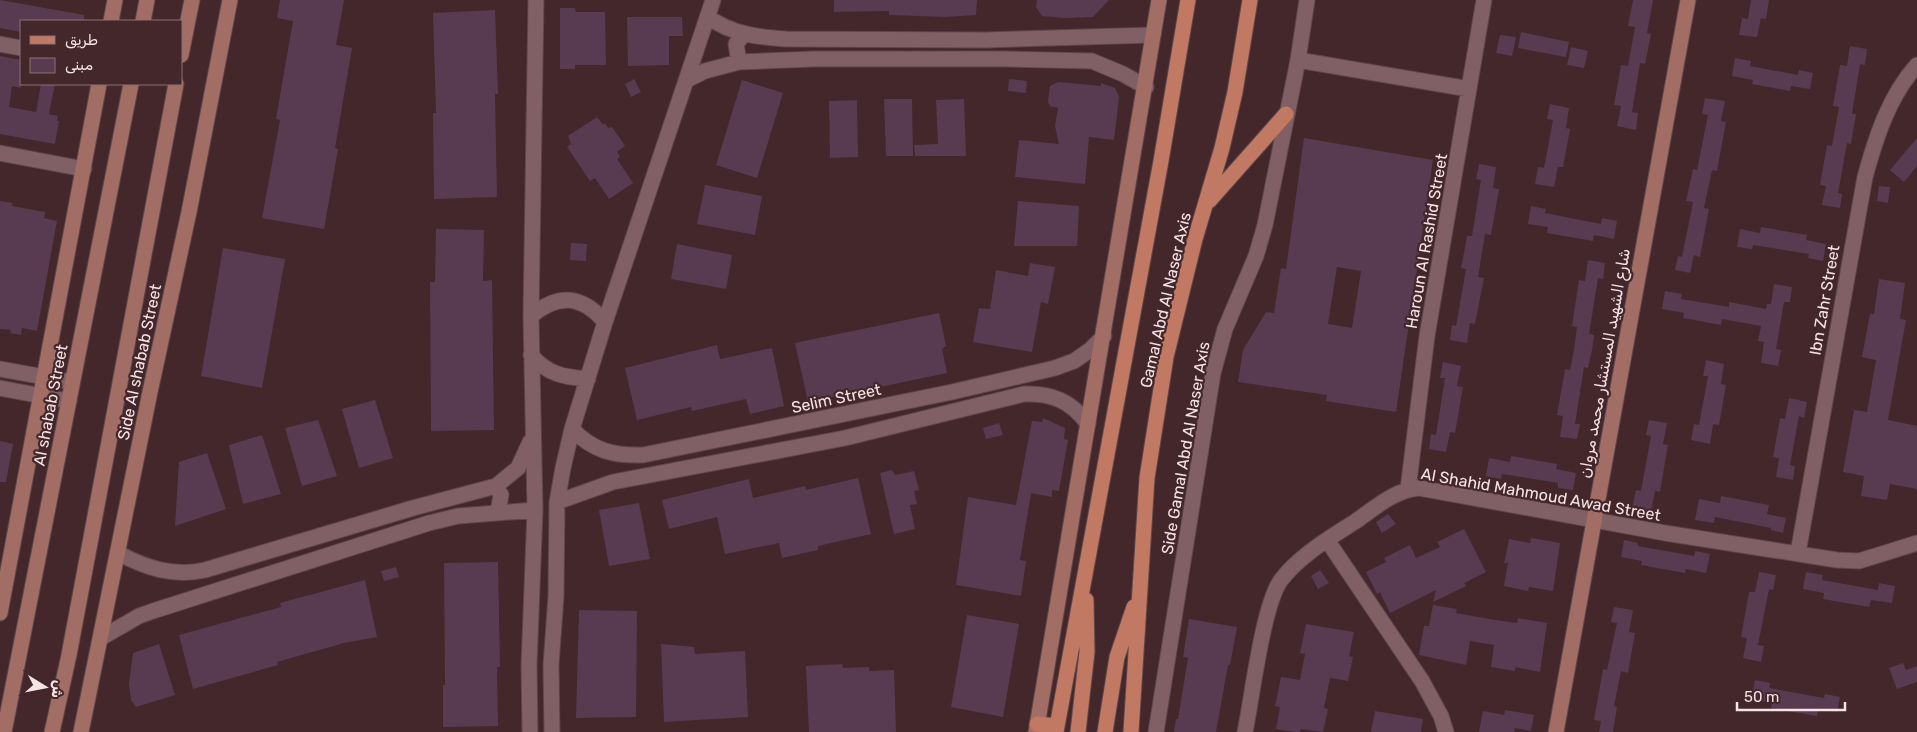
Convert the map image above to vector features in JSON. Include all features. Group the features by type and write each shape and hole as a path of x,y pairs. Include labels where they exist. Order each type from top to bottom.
{"main road":[{"name":"Gamal Abd Al Naser Axis","path":"1056,729 1161,161 1188,0"},
{"name":"Gamal Abd Al Naser Axis","path":"1131,732 1147,478 1166,357 1222,148 1235,92 1250,1"},
{"path":"1206,204 1286,114"},
{"path":"1078,732 1087,652 1084,576"},
{"path":"1105,732 1118,657 1138,599"},
{"path":"1033,729 1056,729"}],"street":[{"path":"111,20 115,0"},
{"path":"143,20 147,0"},
{"path":"182,50 192,0"},
{"name":"Side Al shabab Street","path":"81,732 150,392 189,212 230,0"},
{"path":"530,732 529,665 535,510 532,439 531,316 536,0"},
{"path":"552,732 551,665 556,596 557,502 572,429 605,322 713,0"},
{"path":"1033,729 1104,336 1146,87 1158,0"},
{"name":"Side Gamal Abd Al Naser Axis","path":"1156,732 1213,373 1225,329 1256,256 1265,225 1298,60 1307,0"},
{"name":"Haroun Al Rashid Street","path":"1408,489 1427,336 1484,0"},
{"name":"شارع الشهيد المستشار محمد مروان","path":"1556,732 1688,0"},
{"path":"708,16 724,28 744,34 786,39 1006,40 1153,35"},
{"path":"739,62 736,44 744,34"},
{"path":"1005,59 1006,40"},
{"path":"0,44 20,48"},
{"path":"687,80 704,71 739,62 814,59 1005,59 1092,62 1123,74 1146,87"},
{"path":"1298,60 1469,89"},
{"name":"Ibn Zahr Street","path":"1798,553 1865,177 1873,146 1895,94 1917,65"},
{"path":"0,610 100,85"},
{"name":"Al shabab Street","path":"4,732 131,85"},
{"path":"52,732 69,655 176,85"},
{"path":"0,153 84,169"},
{"path":"531,316 542,307 555,302 577,301 595,312 605,322"},
{"name":"Selim Street","path":"572,429 581,438 603,451 628,456 643,455 940,394 1055,368 1074,361 1090,350 1104,336"},
{"path":"531,355 548,371 558,376 588,379"},
{"path":"0,369 72,382"},
{"path":"0,388 69,400"},
{"path":"940,394 944,413"},
{"path":"557,502 613,482 846,438 1024,394 1054,396 1067,402 1079,412 1088,424"},
{"path":"841,414 846,438"},
{"path":"762,431 767,454"},
{"path":"118,553 143,565 176,574 191,573 219,566 413,508 496,486 518,468 532,439"},
{"path":"496,486 501,494 498,512"},
{"name":"Al Shahid Mahmoud Awad Street","path":"1245,732 1268,612 1280,582 1296,562 1392,496 1408,489 1419,488 1665,533 1837,560 1859,561 1917,543"},
{"path":"101,638 138,616 429,523 458,516 535,510"},
{"path":"1327,540 1422,681 1446,732"},
{"path":"219,566 220,577 226,589"}],"building":[{"path":"0,0 84,15 84,20 20,20 20,32 0,28"},
{"path":"280,0 344,0 336,45 352,48 335,148 338,149 324,229 262,218 280,120 276,119 293,21 277,18"},
{"path":"834,0 977,0 976,15 946,17 889,15 889,11 834,12"},
{"path":"1037,0 1109,0 1093,17 1065,18 1042,16 1036,7"},
{"path":"1633,0 1653,0 1647,33 1651,34 1645,64 1640,63 1632,112 1638,113 1636,130 1617,126 1621,106 1614,105 1621,65 1628,66 1635,27 1628,26"},
{"path":"1751,0 1769,0 1766,19 1761,18 1757,37 1739,35 1742,18 1748,19"},
{"path":"560,8 575,8 576,12 605,12 606,65 575,65 575,69 560,69"},
{"path":"495,10 498,94 495,94 497,197 434,199 433,113 436,113 433,13"},
{"path":"627,17 682,17 683,36 669,36 669,65 628,66"},
{"path":"1521,32 1569,42 1566,57 1518,48"},
{"path":"1500,35 1516,37 1512,56 1496,53"},
{"path":"1850,46 1867,49 1865,65 1860,64 1852,114 1856,114 1851,144 1847,143 1838,193 1842,194 1840,208 1822,205 1826,186 1820,185 1827,145 1832,146 1839,107 1833,106 1840,65 1847,66"},
{"path":"1571,47 1588,51 1584,68 1567,65"},
{"path":"0,56 20,60 21,88 12,86 9,107 36,112 41,85 55,85 49,114 58,116 57,121 59,121 55,144 0,134"},
{"path":"1735,58 1751,61 1750,66 1798,75 1799,70 1813,73 1810,89 1791,86 1790,91 1752,84 1753,80 1732,76"},
{"path":"634,79 641,92 631,97 625,84"},
{"path":"1009,79 1027,81 1026,93 1008,91"},
{"path":"742,80 783,93 757,178 716,165"},
{"path":"1058,82 1101,86 1101,83 1115,88 1119,97 1114,140 1089,137 1085,184 1015,177 1019,140 1059,144 1055,126 1058,108 1050,106 1048,102 1050,86"},
{"path":"1705,98 1725,101 1721,121 1726,122 1717,171 1712,170 1704,208 1709,209 1700,257 1694,255 1690,273 1675,270 1678,256 1682,257 1693,202 1686,201 1693,169 1697,170 1708,115 1702,114"},
{"path":"884,99 912,99 913,156 886,156"},
{"path":"964,99 966,156 915,156 914,145 938,144 936,100"},
{"path":"857,100 858,157 830,158 829,101"},
{"path":"1550,104 1569,108 1566,128 1570,129 1563,167 1558,167 1554,187 1535,184 1538,167 1544,168 1553,120 1547,119"},
{"path":"597,117 603,125 605,123 608,128 612,127 625,146 617,152 620,157 617,159 633,183 609,199 595,178 590,181 567,147 571,144 568,136"},
{"path":"1304,138 1433,160 1396,412 1326,401 1327,395 1238,382 1243,350 1266,312 1274,313 1281,268 1286,269","holes":["1337,267 1361,271 1352,328 1328,324"]},
{"path":"1917,138 1917,166 1904,182 1890,170"},
{"path":"1479,164 1496,167 1493,188 1499,189 1491,235 1485,234 1478,277 1484,278 1475,324 1470,323 1467,343 1450,340 1452,325 1456,326 1466,269 1461,268 1467,236 1472,236 1481,180 1476,179"},
{"path":"705,185 762,196 755,235 697,224"},
{"path":"1879,186 1890,187 1888,203 1877,201"},
{"path":"0,201 12,203 12,206 45,212 44,218 57,221 37,331 22,328 21,335 10,333 11,330 0,329"},
{"path":"1018,201 1079,206 1077,246 1014,246"},
{"path":"1531,206 1546,209 1545,213 1601,224 1602,218 1617,221 1614,239 1594,235 1593,241 1547,233 1548,227 1528,224"},
{"path":"1761,227 1807,235 1806,240 1826,244 1823,261 1808,258 1809,254 1753,245 1752,249 1737,247 1740,229 1760,233"},
{"path":"436,229 484,230 483,281 492,280 494,430 431,431 430,282 435,282"},
{"path":"571,243 587,244 586,261 570,260"},
{"path":"677,244 732,255 726,289 671,279"},
{"path":"223,248 285,259 262,388 201,376"},
{"path":"1588,260 1605,263 1603,279 1598,278 1589,334 1594,335 1588,368 1584,367 1575,424 1580,424 1577,439 1560,437 1563,416 1557,415 1565,369 1570,370 1574,350 1577,327 1572,326 1579,280 1585,281"},
{"path":"1030,263 1055,267 1048,304 1041,302 1032,352 973,342 979,308 990,309 996,270 1028,276"},
{"path":"1879,279 1905,283 1900,319 1906,320 1888,420 1917,426 1917,489 1890,484 1887,500 1861,496 1864,476 1843,472 1854,410 1867,412 1876,360 1862,357 1870,314 1874,314"},
{"path":"1774,284 1792,287 1790,302 1784,302 1776,349 1781,350 1778,366 1761,363 1764,342 1758,341 1761,326 1722,319 1721,325 1683,318 1684,313 1662,309 1665,291 1682,294 1681,299 1729,307 1729,302 1766,309 1767,304 1771,304"},
{"path":"939,313 946,346 942,349 947,373 808,402 795,343"},
{"path":"717,345 720,359 772,348 784,406 750,414 746,399 692,411 691,407 637,420 625,368"},
{"path":"1706,360 1724,364 1721,384 1726,385 1719,425 1713,424 1710,444 1691,440 1694,424 1699,425 1708,376 1703,376"},
{"path":"1443,362 1461,366 1457,386 1463,387 1455,433 1450,432 1446,452 1429,449 1431,434 1436,435 1445,378 1440,378"},
{"path":"1789,398 1807,402 1804,418 1799,416 1790,465 1795,466 1793,480 1776,477 1779,458 1773,457 1780,418 1785,419"},
{"path":"375,400 393,458 359,468 342,409"},
{"path":"1043,418 1065,428 1064,439 1068,440 1059,491 1052,490 1052,497 1031,493 1020,560 1026,561 1021,596 956,585 968,497 1016,505 1032,421 1042,422"},
{"path":"318,420 337,476 302,486 285,428"},
{"path":"1649,420 1667,423 1663,444 1668,445 1660,492 1655,491 1651,511 1632,508 1636,490 1641,491 1651,436 1646,435"},
{"path":"999,423 1003,435 986,439 983,428"},
{"path":"262,435 281,494 243,504 229,445"},
{"path":"0,441 13,444 6,482 0,482"},
{"path":"207,453 226,509 175,526 179,462"},
{"path":"1511,456 1557,464 1556,469 1576,473 1573,490 1558,488 1558,483 1502,474 1501,479 1486,476 1489,458 1510,462"},
{"path":"892,470 895,475 914,471 919,490 914,491 917,504 910,505 915,529 894,534 880,473"},
{"path":"858,478 871,534 818,546 818,550 782,558 779,543 725,554 717,517 669,529 662,500 749,479 753,498 805,486 806,490"},
{"path":"1721,496 1769,505 1767,514 1786,518 1783,533 1771,530 1771,528 1715,517 1714,523 1695,520 1699,499 1720,503"},
{"path":"639,503 650,559 609,566 599,510"},
{"path":"1388,514 1396,524 1382,533 1376,522"},
{"path":"1464,529 1486,572 1464,583 1466,586 1433,602 1436,590 1390,613 1380,592 1377,594 1366,572 1386,562 1384,558 1410,545 1416,558 1440,547 1437,542"},
{"path":"1531,538 1560,543 1553,591 1529,587 1528,591 1504,586 1508,562 1504,564 1509,539 1530,543"},
{"path":"1624,540 1638,543 1638,546 1694,556 1695,551 1710,554 1706,573 1686,569 1685,573 1641,565 1642,561 1621,557"},
{"path":"498,562 500,667 497,667 498,726 443,727 443,685 445,685 444,563"},
{"path":"396,567 399,577 384,581 381,571"},
{"path":"1320,570 1329,583 1318,589 1311,576"},
{"path":"1759,572 1776,575 1773,590 1769,589 1758,645 1764,646 1761,662 1743,658 1747,638 1741,637 1749,592 1755,592"},
{"path":"1806,572 1823,575 1822,580 1878,590 1879,583 1895,586 1892,603 1871,600 1869,607 1823,599 1824,593 1803,589"},
{"path":"365,580 377,637 344,643 277,662 278,665 193,689 179,635 281,607 280,603"},
{"path":"1433,605 1457,609 1456,613 1495,620 1517,623 1518,618 1547,623 1540,672 1515,667 1515,671 1491,667 1494,645 1470,641 1466,665 1419,655 1424,626 1429,626"},
{"path":"1614,607 1633,610 1629,632 1635,633 1628,673 1621,671 1614,706 1617,707 1613,732 1599,732 1601,721 1594,720 1603,669 1607,670 1617,623 1611,622"},
{"path":"579,610 637,611 636,717 576,718"},
{"path":"967,615 1019,624 1003,717 951,707"},
{"path":"1189,619 1237,627 1216,732 1174,732 1176,719 1178,719 1188,658 1183,657"},
{"path":"1306,624 1354,632 1349,656 1353,657 1348,681 1330,678 1324,708 1328,709 1323,732 1301,729 1300,732 1295,732 1276,729 1280,707 1275,706 1281,677 1300,680 1305,654 1300,653"},
{"path":"159,644 175,695 136,707 131,700 129,684 133,653"},
{"path":"661,644 694,647 695,654 745,651 748,717 664,722"},
{"path":"1903,663 1906,670 1917,666 1917,682 1897,689 1889,668"},
{"path":"842,664 843,668 869,667 869,671 894,670 896,732 809,732 806,666"},
{"path":"1755,680 1770,683 1769,688 1824,698 1825,694 1840,697 1837,712 1818,709 1817,716 1771,708 1772,703 1751,699"},
{"path":"1505,710 1534,715 1531,731 1515,728 1514,732 1479,732 1483,711 1504,715"},
{"path":"1375,711 1423,719 1421,732 1371,732"}]}
